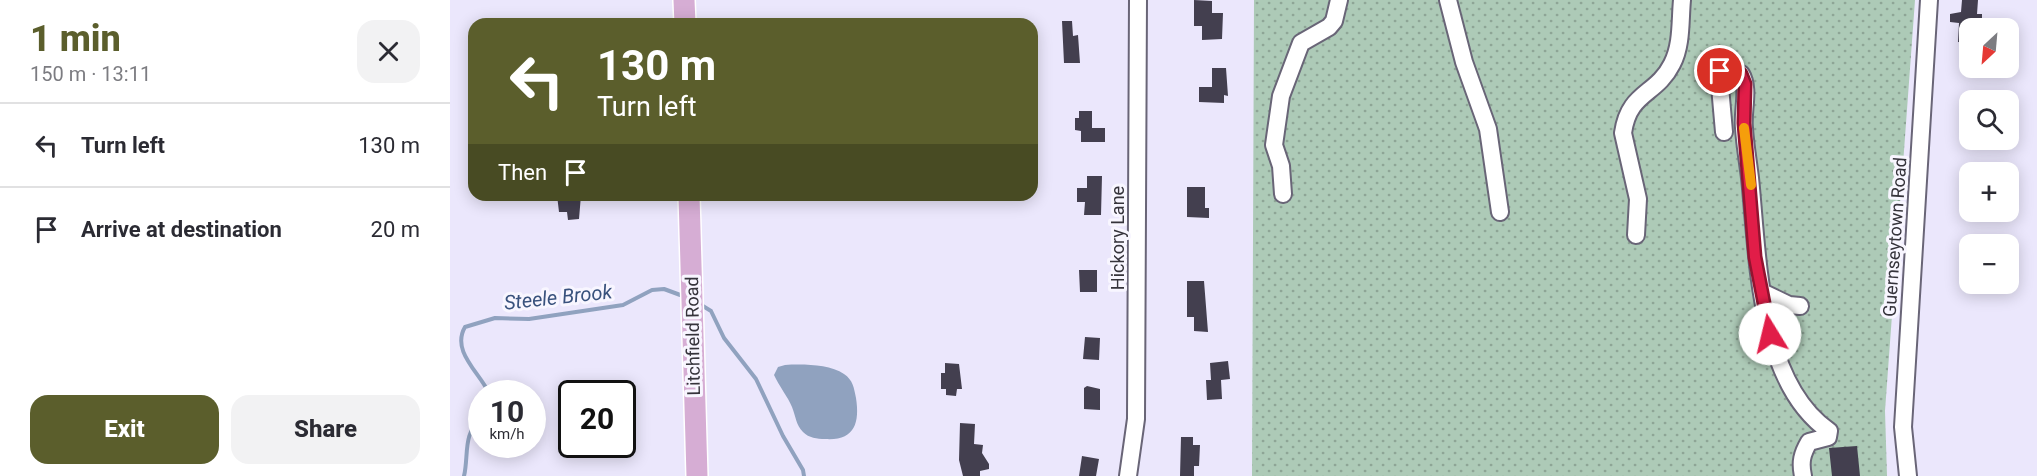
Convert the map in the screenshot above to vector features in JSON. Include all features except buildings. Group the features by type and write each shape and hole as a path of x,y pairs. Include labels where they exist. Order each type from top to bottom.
{"main road":[{"path":"684,0 685,18"},
{"name":"Litchfield Road","path":"689,201 697,476"}],"street":[{"name":"Hickory Lane","path":"1128,476 1136,419 1138,0"},
{"path":"1283,194 1281,166 1274,145 1281,96 1301,43 1329,27 1334,21 1340,0"},
{"path":"1448,0 1464,63 1488,129 1500,212"},
{"path":"1636,235 1638,199 1623,133 1624,123 1632,104 1658,83 1672,65 1677,51 1682,0"},
{"name":"Guernseytown Road","path":"1908,476 1902,426 1929,0"},
{"path":"1724,132 1719,75 1723,69 1728,68 1741,74 1745,84 1744,123 1755,257 1764,293 1770,334 1785,377 1806,412 1828,431 1828,437 1809,442 1805,449 1800,463 1803,476"},
{"path":"1764,293 1789,305 1800,306"}],"green space":[{"path":"1254,0 1915,0 1885,411 1887,476 1252,476"}],"water":[{"path":"785,365 823,366 844,374 849,379 855,394 857,416 856,423 849,434 835,439 822,439 810,437 803,432 774,375 778,367"}],"waterway":[{"name":"Steele Brook","path":"481,380 468,361 461,344 465,327 495,318 529,319 623,305 652,290 664,289 683,296"},
{"name":"Steele Brook","path":"698,303 711,311 724,338 756,379 804,476"},
{"name":"Steele Brook","path":"464,476 468,442"}],"slow traffic":[{"path":"1744,128 1751,185"}],"route":[{"path":"1720,71 1733,68 1744,78 1745,140 1750,177 1755,257 1764,293 1770,334"}]}
